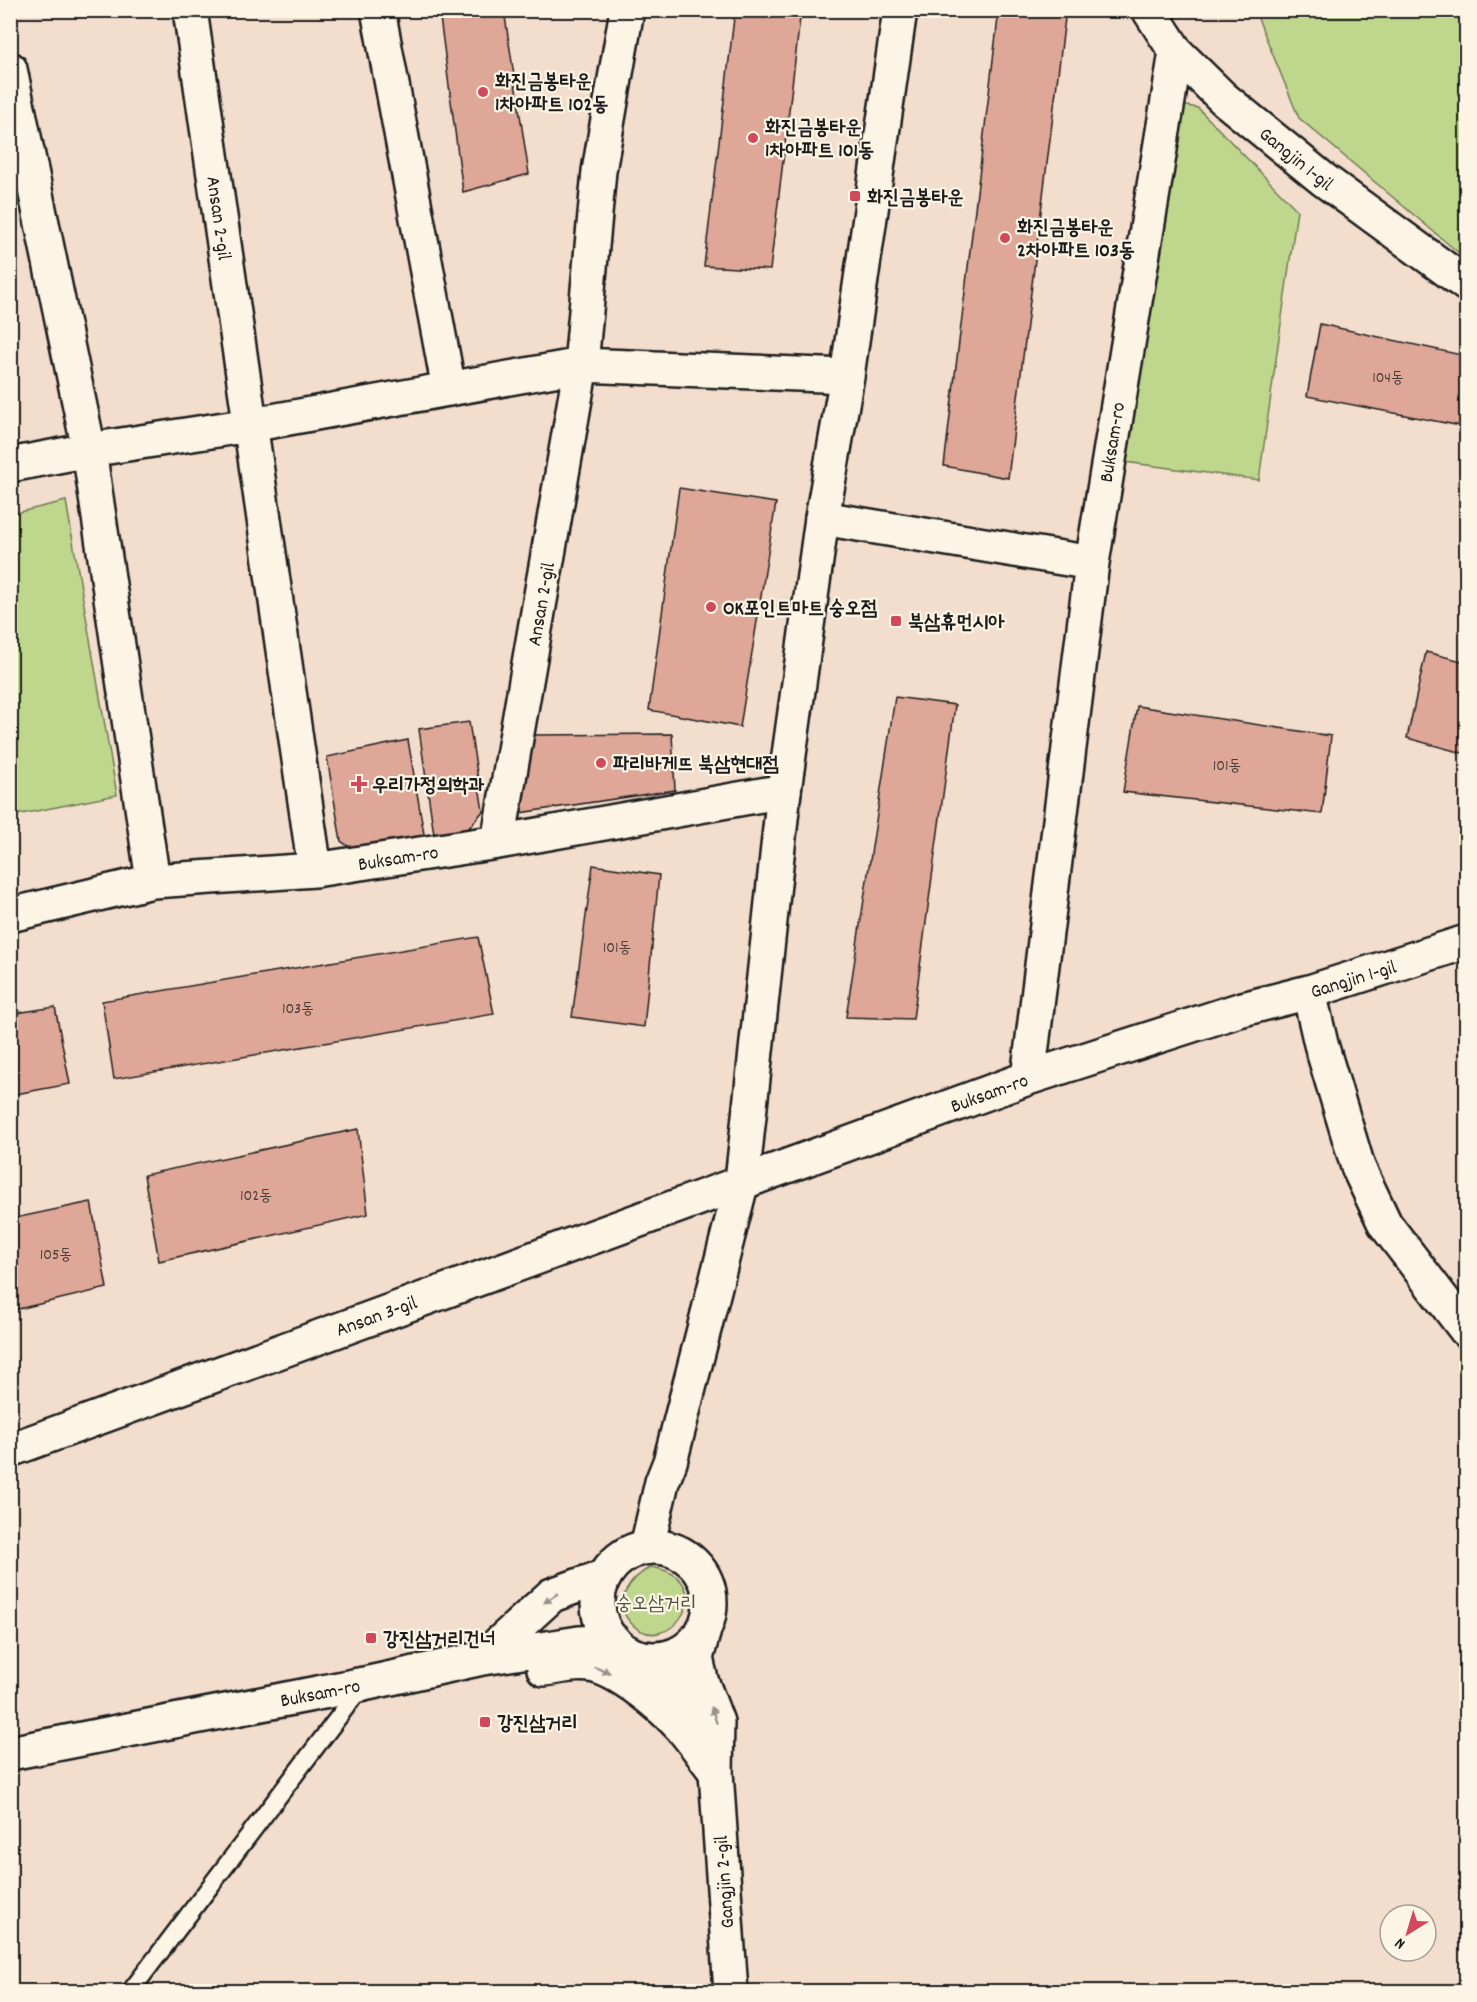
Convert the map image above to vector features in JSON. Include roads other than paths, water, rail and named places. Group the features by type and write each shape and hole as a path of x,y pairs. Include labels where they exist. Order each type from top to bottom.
{"street":[{"name":"Ansan 2-gil","path":"190,10 315,870"},
{"path":"378,10 449,388"},
{"name":"Ansan 2-gil","path":"498,842 581,365 599,171 627,10"},
{"path":"647,1547 662,1482 670,1462 742,1181 784,791 822,518 847,376 900,10"},
{"name":"Gangjin 1-gil","path":"1149,10 1176,52 1223,98 1324,180 1467,284"},
{"name":"Buksam-ro","path":"1028,1078 1092,563 1176,52"},
{"path":"10,69 89,450 153,881"},
{"path":"10,465 581,365 847,376"},
{"path":"822,518 1092,563"},
{"name":"Buksam-ro","path":"10,915 153,881 315,870 498,842 784,791"},
{"name":"Gangjin 1-gil","path":"1239,1011 1309,993 1467,942"},
{"path":"1309,993 1321,1044 1358,1167 1385,1224 1467,1329"},
{"name":"Buksam-ro","path":"742,1181 1028,1078 1239,1011"},
{"name":"Ansan 3-gil","path":"10,1450 742,1181"},
{"path":"670,1462 669,1499 684,1542 705,1579 710,1596 710,1613 704,1630 693,1644 678,1654 662,1658 644,1658 627,1652 614,1641 603,1627 598,1610 599,1592 605,1576 615,1562 647,1547 664,1547 681,1553 695,1564"},
{"path":"483,1658 552,1595 605,1576"},
{"name":"Gangjin 2-gil","path":"704,1630 696,1658 701,1680 717,1722 716,1772 731,1992"},
{"path":"483,1658 571,1644 614,1641"},
{"path":"483,1658 545,1669 575,1664 596,1667 618,1677 660,1707 681,1727 716,1772"},
{"name":"Buksam-ro","path":"10,1753 364,1684 483,1658"},
{"path":"644,1658 667,1678 716,1772"}],"lane":[{"path":"130,1992 364,1684"}],"place":[{"name":"화진금봉타운 1차아파트 102동","path":"483,92"},
{"name":"화진금봉타운 1차아파트 101동","path":"753,138"},
{"name":"화진금봉타운","path":"855,196"},
{"name":"화진금봉타운 2차아파트 103동","path":"1005,238"},
{"name":"OK포인트마트 숭오점","path":"711,607"},
{"name":"북삼휴먼시아","path":"896,621"},
{"name":"파리바게뜨 북삼현대점","path":"601,763"},
{"name":"우리가정의학과","path":"359,784"},
{"name":"강진삼거리건너","path":"371,1638"},
{"name":"강진삼거리","path":"485,1722"}],"park label":[{"name":"숭오삼거리","path":"656,1602"}]}
